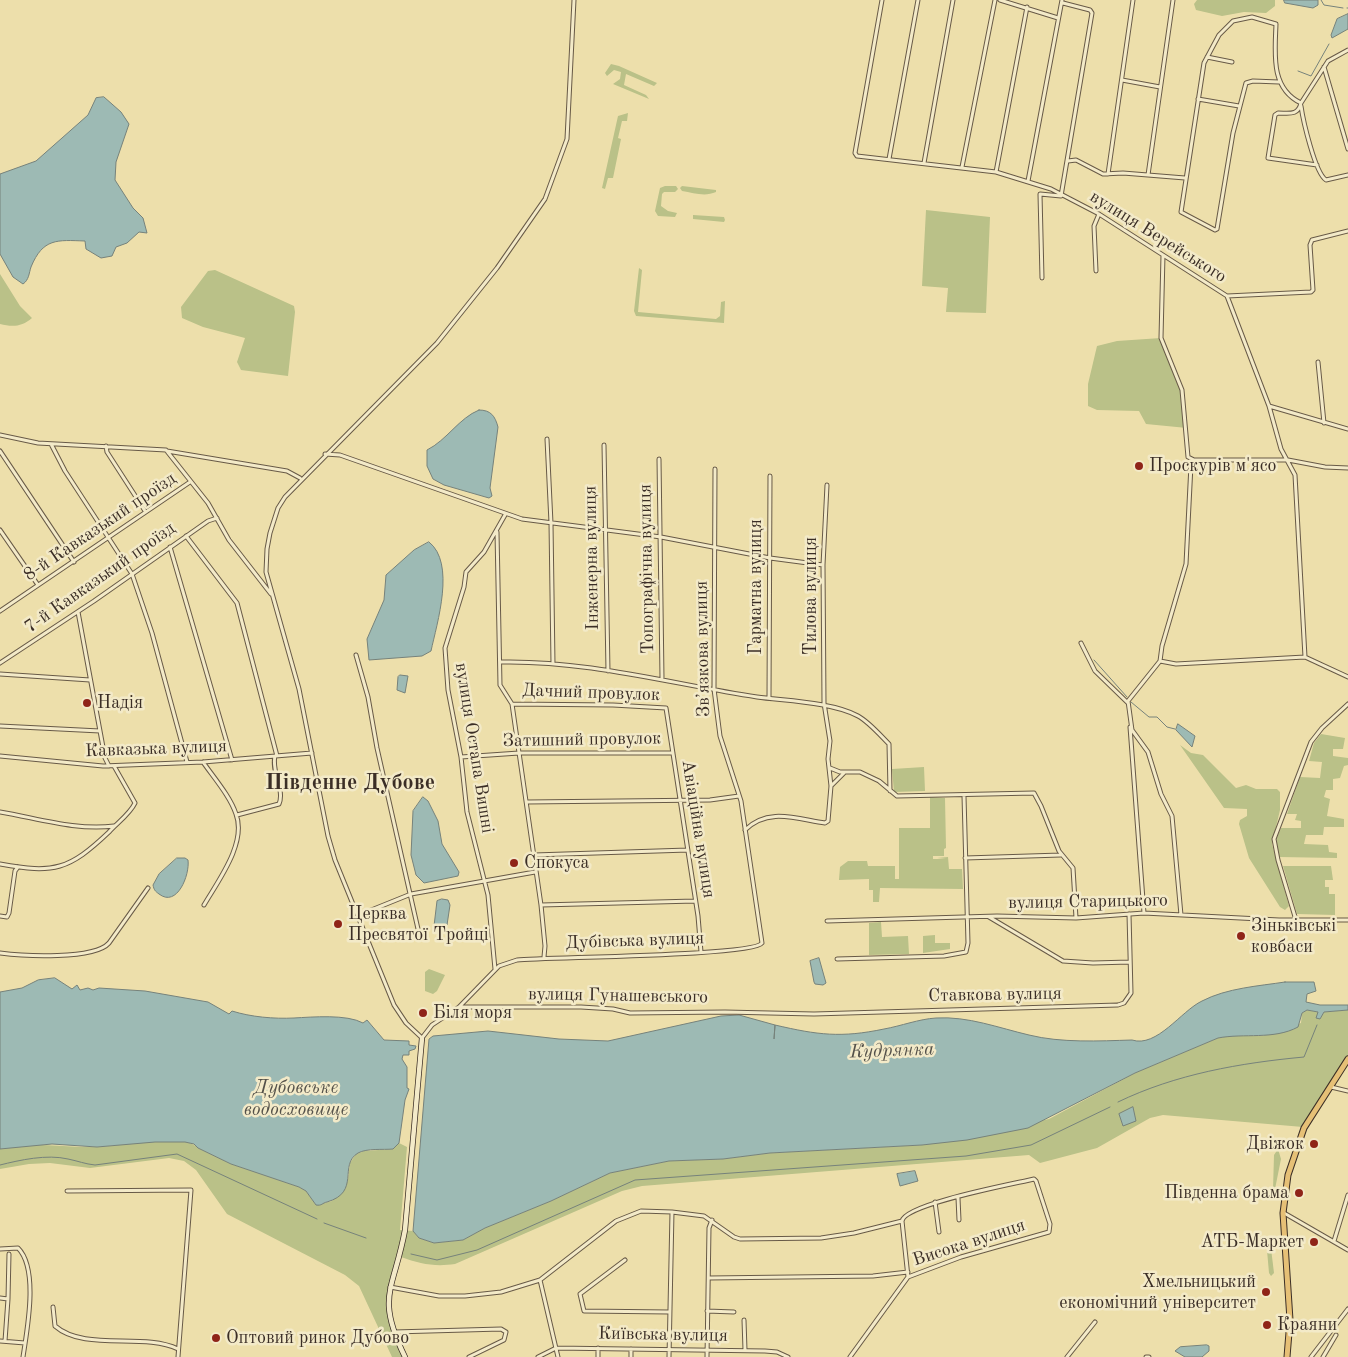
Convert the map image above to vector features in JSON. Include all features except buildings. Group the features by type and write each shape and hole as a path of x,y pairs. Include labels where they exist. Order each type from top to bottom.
{"main road":[{"path":"1287,1357 1290,1320 1283,1212 1288,1175 1302,1131 1348,1060"}],"street":[{"path":"405,1357 394,1332 388,1306 390,1287 402,1250 405,1230 422,1038 408,1026 398,1013 328,836 299,690 266,572 267,549 278,508 284,496 324,454 395,388 438,344 496,268 545,198 567,139 574,0"},
{"name":"вулиця Верейського","path":"882,0 858,128 855,153 858,156 996,172 1051,189 1061,196 1099,214 1226,296 1269,406 1281,450 1295,475 1305,657"},
{"path":"889,159 918,0"},
{"path":"924,163 953,0"},
{"path":"962,167 995,0"},
{"path":"1000,0 1058,18"},
{"path":"1108,174 1134,0"},
{"path":"1148,175 1173,0"},
{"path":"1028,181 1062,1 1090,10 1092,13 1061,196 1040,194 1042,278"},
{"path":"996,172 1027,7"},
{"path":"1279,82 1249,81 1246,83 1239,106 1215,230 1181,212 1204,63 1219,35 1233,21 1252,17 1276,24 1276,66 1279,82 1289,95 1301,103"},
{"path":"1318,165 1268,158 1276,114 1296,113 1330,58 1348,50"},
{"path":"1207,57 1232,62"},
{"path":"1324,67 1348,149"},
{"path":"1122,80 1160,87"},
{"path":"1198,99 1239,106"},
{"path":"1301,103 1302,115 1321,175 1326,180 1348,175"},
{"path":"1299,110 1302,115"},
{"path":"1068,161 1076,160 1103,174 1185,178"},
{"path":"1096,270 1094,226 1099,214"},
{"path":"1226,296 1311,292 1313,290 1310,245 1312,240 1348,231"},
{"path":"1163,254 1161,338 1182,390 1188,456 1194,460 1288,460 1324,467 1348,468"},
{"path":"1318,362 1324,423"},
{"path":"1269,406 1348,429"},
{"path":"0,435 51,444 166,450 287,471 300,478"},
{"path":"547,439 551,523 553,664"},
{"path":"51,444 65,471 132,574 152,633 188,762"},
{"name":"Інженерна вулиця","path":"604,445 608,671"},
{"path":"106,446 107,452 146,511"},
{"path":"0,450 74,562"},
{"path":"166,450 218,518 229,540 274,599"},
{"path":"324,454 347,458 496,510 505,515 660,537 770,558 823,565"},
{"name":"Топографічна вулиця","path":"659,459 662,678"},
{"path":"1144,913 1128,701 1160,661 1162,646 1186,564 1191,465 1194,460"},
{"name":"Звʼязкова вулиця","path":"714,469 714,689 720,736 739,796 744,824"},
{"name":"Гарматна вулиця","path":"769,698 770,476"},
{"name":"8-й Кавказький проїзд","path":"1,609 74,562 190,482"},
{"name":"Тилова вулиця","path":"745,830 756,820 780,815 824,823 828,822 831,786 829,766 830,741 824,703 823,565 827,485"},
{"name":"вулиця Остапа Вишні","path":"495,969 491,918 485,880 467,812 461,757 448,690 445,648 464,587 466,572 484,552 505,515"},
{"name":"7-й Кавказький проїзд","path":"0,663 78,612 170,546 208,521 218,518"},
{"path":"0,530 38,585"},
{"path":"497,531 501,689 512,704 541,905 545,946 544,958"},
{"path":"186,536 237,603 276,756 274,770 281,795 279,804 237,815"},
{"path":"170,546 232,760"},
{"path":"78,612 105,758 109,766"},
{"path":"1081,643 1095,671 1128,701 1130,723 1135,735 1148,752 1162,794 1172,816 1181,914"},
{"path":"356,655 368,697 397,842 418,929"},
{"path":"1160,661 1176,664 1305,657 1348,677"},
{"path":"500,662 553,664 662,678 714,689 826,707 858,716 889,744 890,791"},
{"path":"0,674 90,680"},
{"name":"Дачний провулок","path":"512,704 662,707 668,711"},
{"path":"1296,920 1278,860 1274,839 1311,742 1322,728 1348,704"},
{"name":"Авіаційна вулиця","path":"668,711 701,952"},
{"path":"0,726 100,731"},
{"path":"1130,736 1132,734 1135,735"},
{"name":"Кавказька вулиця","path":"0,756 70,765 114,766 203,762 312,753"},
{"name":"Затишний провулок","path":"461,757 519,753 673,753"},
{"path":"203,762 237,815 238,838 236,848 204,905"},
{"path":"0,864 50,869 66,866 93,847 135,803 114,766"},
{"path":"829,766 836,771 860,772 879,781 897,796 1034,793 1037,796 1061,855 1067,859 1073,868 1076,918"},
{"path":"831,786 845,772"},
{"path":"527,802 679,801 739,796"},
{"path":"837,959 944,956 966,952 968,944 964,796"},
{"path":"0,812 65,824 98,828 115,826"},
{"name":"Дубівська вулиця","path":"422,1038 432,1025 459,1007 495,969 517,960 701,952 718,953 756,948 762,943 744,824"},
{"path":"534,855 688,850"},
{"path":"965,858 1061,855"},
{"path":"0,916 7,918 9,913 15,871 18,867"},
{"path":"359,915 411,894 535,872"},
{"path":"0,953 24,956 34,954 74,955 100,950 108,943 148,888"},
{"path":"541,905 695,901"},
{"name":"вулиця Старицького","path":"828,921 997,916 1076,918 1144,913 1296,920 1348,920"},
{"name":"Ставкова вулиця","path":"776,1014 1118,1005 1124,1003 1131,993 1129,914"},
{"path":"996,922 997,916"},
{"path":"988,917 1063,961 1086,963 1130,962"},
{"name":"вулиця Гунашевського","path":"459,1007 581,1007 613,1009 630,1013 725,1012 776,1014"},
{"path":"1330,1087 1348,1091"},
{"name":"Висока вулиця","path":"850,1357 908,1277 961,1257 1050,1232 1050,1224 1034,1178 958,1198"},
{"path":"67,1191 191,1190 178,1357"},
{"path":"1334,1242 1348,1195"},
{"path":"908,1277 902,1217 911,1211 936,1202 958,1198 959,1220"},
{"path":"936,1202 939,1232"},
{"path":"390,1287 439,1296 465,1296 501,1292 540,1280 624,1216 641,1212 672,1212 704,1216 734,1237 740,1239 821,1238 854,1233 902,1221"},
{"path":"669,1357 672,1212"},
{"path":"1283,1212 1348,1250"},
{"path":"707,1357 709,1228 712,1220"},
{"path":"0,1249 18,1248 24,1255 28,1273 30,1296 23,1357"},
{"path":"5,1341 9,1254"},
{"path":"624,1260 580,1294 584,1311 669,1312"},
{"path":"708,1278 873,1276 908,1272"},
{"path":"540,1280 558,1357"},
{"path":"0,1298 8,1299"},
{"path":"53,1307 55,1326 83,1339 133,1341 179,1349"},
{"path":"1311,1357 1348,1309"},
{"path":"707,1311 734,1312"},
{"path":"744,1320 746,1350"},
{"path":"1067,1357 1095,1322"},
{"path":"394,1332 501,1329 506,1332 504,1340 469,1357"},
{"path":"1323,1357 1336,1335"},
{"path":"0,1341 25,1343"},
{"name":"Київська вулиця","path":"538,1357 556,1348 746,1350 776,1352 788,1357"},
{"path":"598,1348 598,1357"},
{"path":"631,1349 631,1357"}],"green space":[{"path":"1197,0 1275,0 1275,6 1266,13 1244,12 1222,16 1196,10 1194,4"},
{"path":"611,64 657,83 654,86 626,74 624,85 646,95 649,99 613,84 620,79 621,72 614,70 607,76 605,73"},
{"path":"628,113 627,121 622,121 618,138 621,139 613,178 608,178 605,189 602,188 618,116"},
{"path":"676,186 678,189 675,192 664,192 662,194 661,206 668,211 677,213 675,217 658,216 655,211 660,188"},
{"path":"682,186 716,190 716,192 695,194 682,191 680,188"},
{"path":"926,210 990,217 986,313 946,312 948,288 922,286"},
{"path":"693,215 724,217 725,220 724,222 693,219"},
{"path":"639,268 642,270 638,312 716,319 720,316 721,302 725,301 724,323 636,316 634,311"},
{"path":"215,270 294,306 295,312 288,376 241,370 237,362 245,338 203,327 182,318 181,307 208,271"},
{"path":"0,274 20,306 32,318 21,325 0,324"},
{"path":"1161,338 1184,398 1187,428 1146,424 1139,411 1097,410 1088,406 1088,384 1097,346 1117,341"},
{"path":"1321,734 1345,738 1343,749 1333,749 1333,756 1348,758 1348,765 1344,766 1340,778 1333,779 1333,790 1326,790 1324,797 1330,799 1327,816 1344,819 1344,827 1324,827 1323,835 1306,835 1304,844 1328,845 1329,852 1337,853 1337,858 1279,857 1276,839 1281,828 1301,828 1301,821 1295,820 1297,814 1287,814 1300,777 1320,778 1322,762 1309,761 1314,743"},
{"path":"1180,745 1191,753 1203,755 1236,788 1246,785 1256,789 1277,789 1280,792 1280,810 1272,844 1289,906 1285,910 1280,907 1249,858 1239,824 1240,820 1247,816 1247,809 1224,808"},
{"path":"924,767 925,791 894,792 892,769"},
{"path":"930,797 945,798 946,848 944,849 944,856 933,856 933,859 946,859 937,858 948,857 949,869 962,869 963,889 880,888 879,902 873,902 873,890 869,890 869,879 839,880 840,867 848,861 867,861 868,866 895,866 895,879 899,879 899,828 930,828"},
{"path":"1283,866 1331,866 1333,880 1325,880 1325,887 1329,887 1329,894 1335,894 1335,915 1297,914"},
{"path":"881,922 882,937 908,936 909,954 869,955 869,923"},
{"path":"935,935 935,943 950,943 950,949 923,953 923,936"},
{"path":"429,969 445,975 437,991 433,994 425,991 425,972"},
{"path":"1307,1010 1318,1012 1320,1019 1324,1012 1348,1010 1348,1056 1303,1127 1163,1115 1150,1118 1097,1148 1040,1163 1029,1155 642,1186 622,1191 455,1264 434,1265 421,1263 401,1257 401,1252 390,1280 387,1305 391,1329 403,1357 392,1357 359,1286 345,1275 227,1214 196,1170 184,1161 169,1158 90,1168 50,1163 29,1164 0,1169 0,1149 12,1146 96,1147 179,1141 190,1143 231,1164 299,1187 306,1191 316,1205 332,1201 348,1179 350,1163 356,1154 364,1151 393,1149 399,1143 407,1147 400,1230 413,1231 419,1238 434,1243 463,1240 485,1228 551,1201 610,1173 669,1161 723,1159 770,1153 922,1145 1049,1119 1135,1073 1218,1038 1232,1035 1262,1036 1301,1023 1302,1013"},
{"path":"1278,1149 1281,1159 1275,1189 1273,1190 1274,1155"},
{"path":"1266,1239 1270,1240 1274,1273 1271,1276 1269,1273"}],"water":[{"path":"1284,0 1318,0 1318,5 1313,8 1285,3"},
{"path":"1348,14 1348,29 1332,38 1331,35 1337,19"},
{"path":"104,97 121,112 129,124 116,162 115,180 133,208 143,218 147,233 139,232 127,243 116,247 112,256 101,258 86,249 85,241 59,241 52,243 46,246 36,258 28,278 23,284 13,277 0,254 0,174 36,161 88,115 96,98"},
{"path":"479,410 492,414 498,427 490,488 492,496 489,498 444,485 433,479 427,466 427,450 441,441 465,418"},
{"path":"429,542 437,552 442,564 443,578 440,610 431,651 422,656 369,660 367,639 384,600 386,575 414,550"},
{"path":"400,675 408,676 405,693 397,690 398,677"},
{"path":"1178,724 1195,736 1192,747 1176,730"},
{"path":"423,797 428,801 438,821 442,844 459,872 458,876 424,883 416,875 411,855 413,811"},
{"path":"177,858 188,860 187,874 177,893 171,897 165,897 154,889 153,885 159,874"},
{"path":"442,899 448,900 450,905 447,925 434,926 437,901"},
{"path":"819,958 826,983 823,985 815,984 810,961"},
{"name":"Дубовське водосховище","path":"55,978 72,989 77,985 80,990 99,988 145,991 208,1002 229,1014 232,1011 271,1018 339,1017 363,1023 367,1020 384,1040 409,1041 409,1045 416,1046 415,1049 409,1051 409,1055 403,1055 402,1059 407,1067 407,1088 409,1089 405,1100 399,1143 393,1149 370,1150 358,1153 349,1164 343,1192 337,1198 321,1205 316,1205 306,1191 299,1187 231,1164 198,1148 194,1144 185,1142 155,1142 97,1147 52,1144 0,1149 0,992 22,988 38,980"},
{"name":"Кудрянка","path":"1285,982 1314,982 1316,991 1307,994 1306,1002 1320,1005 1348,1005 1348,1010 1324,1012 1320,1019 1316,1018 1318,1012 1307,1010 1302,1013 1298,1027 1279,1034 1218,1038 1135,1073 1028,1128 967,1140 922,1145 770,1153 723,1159 669,1161 610,1173 551,1201 485,1228 463,1240 434,1243 419,1238 413,1231 429,1039 433,1036 488,1031 559,1039 608,1041 721,1016 739,1015 775,1025 817,1033 855,1034 917,1021 948,1018 983,1023 1041,1038 1080,1041 1141,1041 1151,1039 1160,1034 1202,1001 1222,993 1243,988"},
{"path":"1133,1107 1136,1121 1123,1126 1119,1114"},
{"path":"915,1171 918,1181 900,1186 897,1174"},
{"path":"1209,1346 1209,1351 1202,1357 1185,1357 1175,1351 1180,1347"}],"waterway":[{"path":"1321,0 1324,5 1343,8"},
{"path":"1298,71 1311,76 1329,44"},
{"path":"1094,660 1127,697"},
{"path":"1131,702 1149,717 1157,717 1167,727 1175,729"},
{"path":"1118,1102 1163,1084 1209,1071 1232,1066 1304,1057 1317,1025"},
{"path":"411,1254 437,1260 477,1250 635,1180 966,1156 1031,1145 1110,1107"},
{"path":"0,1165 43,1157 68,1159 95,1165 177,1154 317,1219"},
{"path":"324,1223 366,1238"}],"place":[{"name":"Проскурів м'ясо","path":"1139,466"},
{"name":"Надія","path":"87,703"},
{"name":"Спокуса","path":"514,863"},
{"name":"Церква Пресвятої Тройці","path":"338,924"},
{"name":"Зіньківські ковбаси","path":"1241,936"},
{"name":"Біля моря","path":"423,1013"},
{"name":"Двіжок","path":"1314,1144"},
{"name":"Південна брама","path":"1299,1193"},
{"name":"АТБ-Маркет","path":"1314,1242"},
{"name":"Хмельницький економічний університет","path":"1266,1292"},
{"name":"Краяни","path":"1267,1325"},
{"name":"Оптовий ринок Дубово","path":"216,1338"}],"district":[{"name":"Південне Дубове","path":"350,783"}]}
